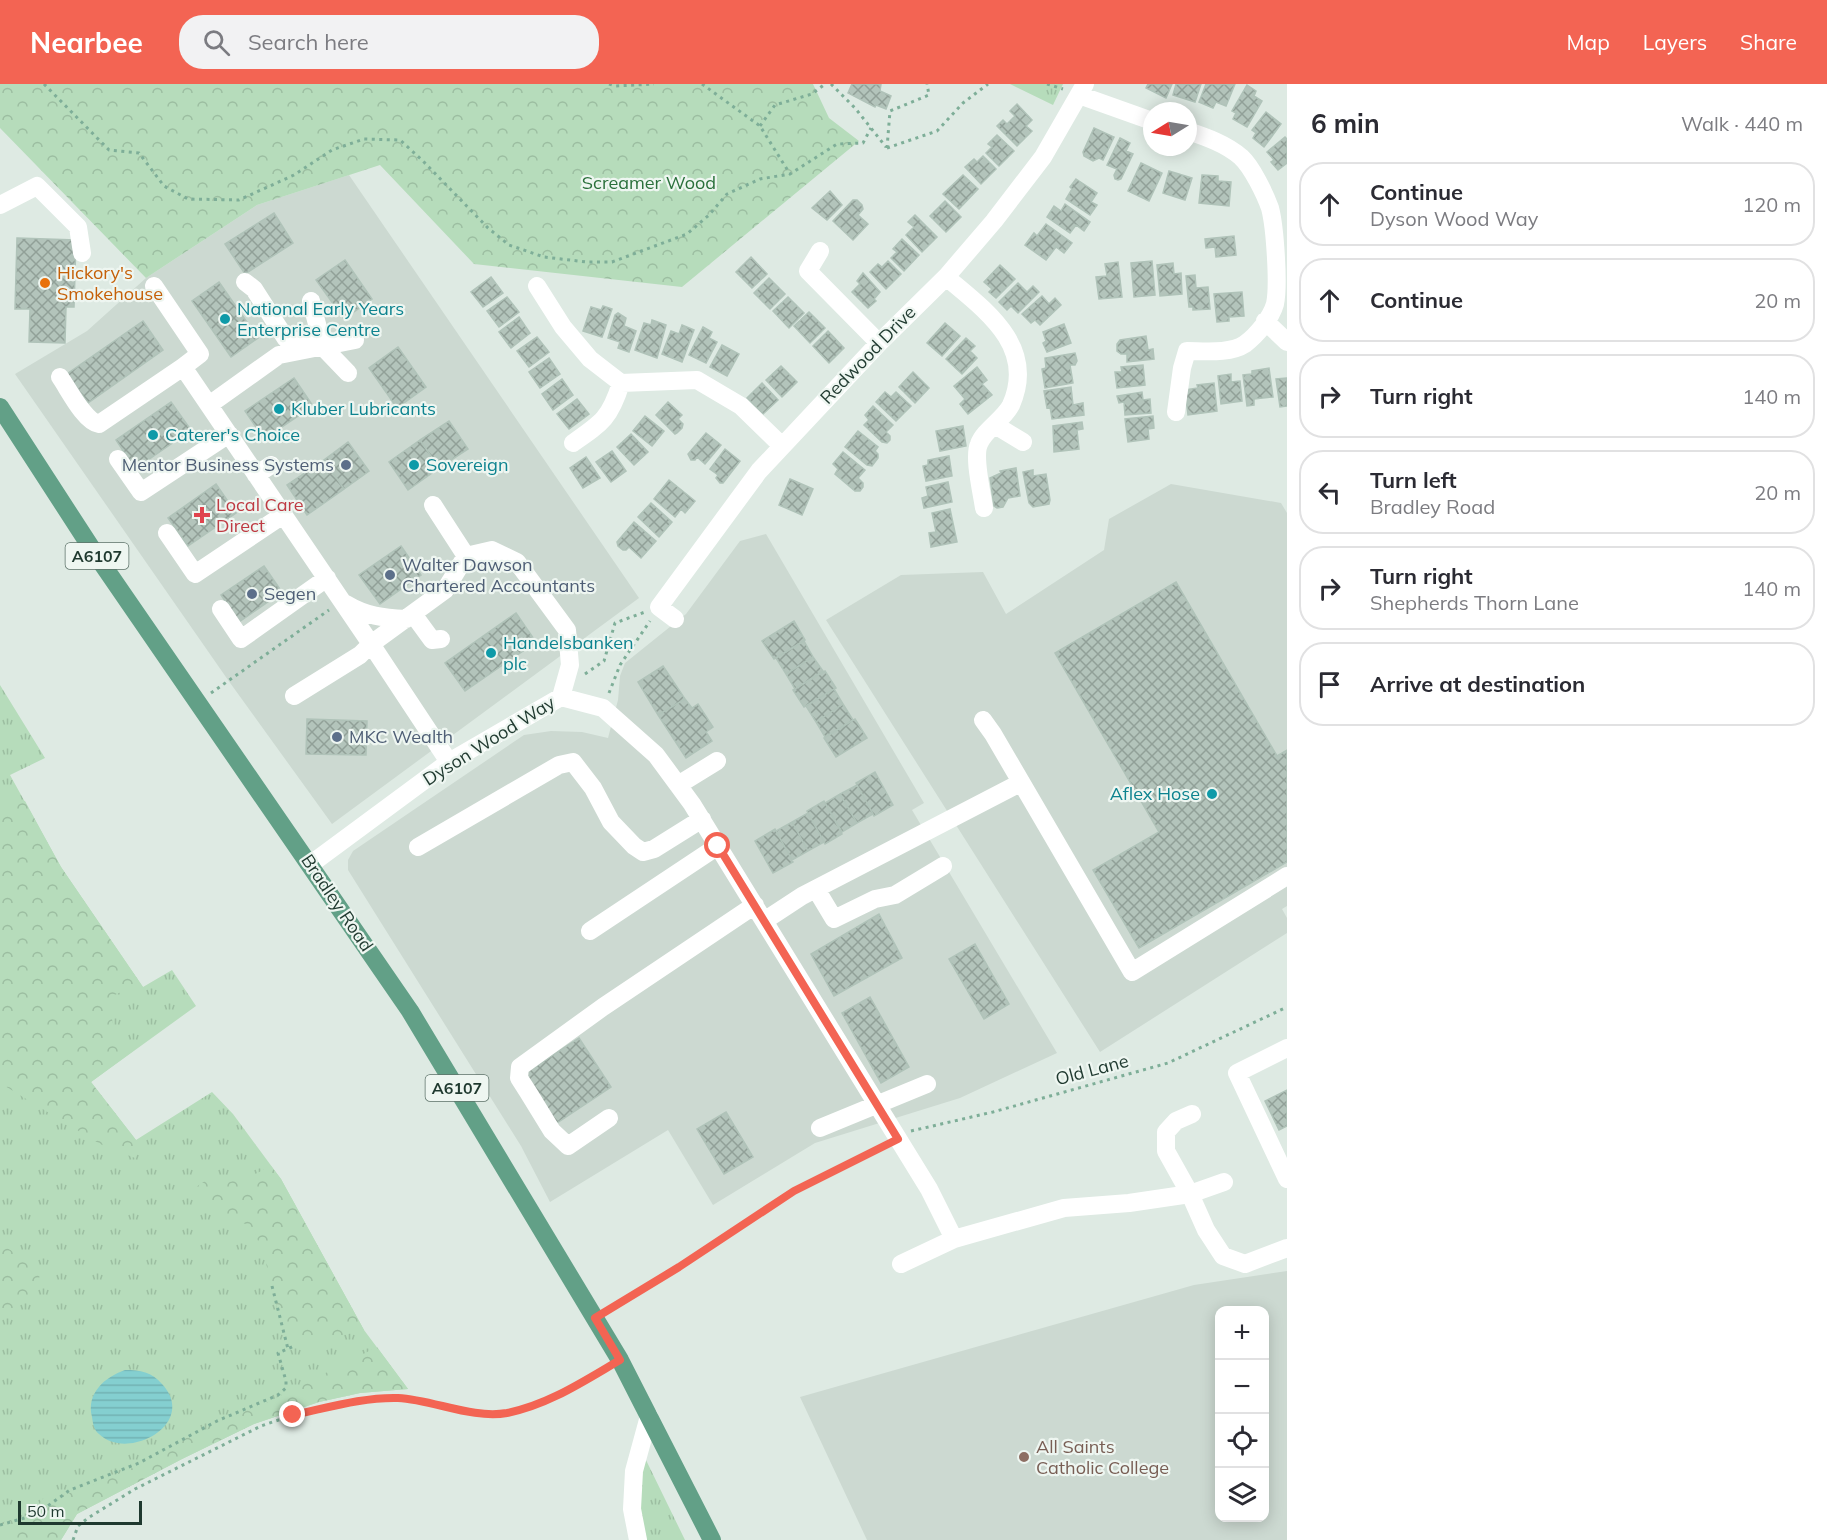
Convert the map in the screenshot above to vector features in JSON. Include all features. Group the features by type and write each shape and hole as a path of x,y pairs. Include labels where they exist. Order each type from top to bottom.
{"main road":[{"name":"Bradley Road","path":"0,407 94,552 311,864 410,1011 620,1360 712,1540"}],"street":[{"path":"1082,89 1143,118"},
{"name":"Redwood Drive","path":"659,607 759,471 879,343 946,277 994,221 1043,157 1082,89"},
{"path":"1176,412 1182,368 1187,351 1225,350 1243,345 1254,336 1265,321 1275,303 1276,290 1274,245 1279,208 1261,187 1243,158 1227,147 1197,135"},
{"path":"0,205 38,186 78,227 82,253"},
{"path":"820,251 808,271 879,343"},
{"path":"946,277 981,306 1004,331 1013,347 1018,366 1017,384 1010,406 979,444 978,455 984,508"},
{"path":"245,282 254,289 286,339 322,347"},
{"path":"60,377 85,415 92,422 99,424 188,375 200,354 154,286"},
{"path":"537,286 563,327 590,359 621,383 697,380 741,406 782,446"},
{"path":"311,301 322,347 348,373"},
{"path":"1265,321 1287,342"},
{"path":"209,405 279,355 355,340"},
{"path":"188,375 229,434 264,470 283,514 311,540 327,578 449,762"},
{"path":"573,443 598,426 614,406 621,383"},
{"path":"995,425 1023,442"},
{"path":"118,459 141,492 229,434"},
{"path":"433,505 466,556"},
{"path":"167,533 195,574 283,514"},
{"path":"294,696 360,655 371,644 445,590 466,556 492,550 517,562 567,630 570,665 562,692"},
{"path":"221,609 241,639 327,578"},
{"path":"342,601 360,613 381,618 410,616"},
{"path":"659,607 675,619"},
{"path":"410,616 432,640 441,639"},
{"name":"Dyson Wood Way","path":"311,864 449,762 562,692 603,708 656,755 702,819 929,1189 954,1239"},
{"path":"983,720 1132,972 1287,876"},
{"path":"678,785 717,761"},
{"path":"418,847 559,765 573,762 593,788 611,822 643,852 654,849 702,819"},
{"path":"609,1118 568,1146 552,1131 523,1085 519,1078 520,1067 603,1007 759,913 816,889 1020,783"},
{"path":"590,931 718,846"},
{"path":"816,889 834,919 875,899 895,895 943,866"},
{"path":"1287,1048 1237,1073 1287,1179"},
{"path":"820,1128 927,1084"},
{"path":"1192,1114 1176,1121 1166,1132 1166,1151 1190,1194 1206,1230 1223,1256 1245,1264 1287,1248"},
{"path":"901,1264 954,1239 1064,1209 1130,1203 1190,1194 1224,1182"},
{"path":"638,1540 632,1509 634,1470 649,1416"}],"path":[{"path":"44,84 109,150 139,153 164,186 189,199 239,200 294,175 332,150 364,140 400,140 488,228 509,245 544,257 563,260 612,262 687,234 709,215 727,194 760,179 790,174 837,144 862,143 871,128"},
{"path":"609,84 615,86 654,84"},
{"path":"702,84 760,126 790,174"},
{"path":"760,126 775,105 812,94 825,84"},
{"path":"831,84 855,108 887,148"},
{"path":"887,148 890,111 929,95 927,84"},
{"path":"887,148 937,131 963,103 988,84"},
{"path":"198,703 342,601"},
{"path":"562,692 604,661 615,623 659,607"},
{"path":"603,708 620,664 659,607"},
{"name":"Old Lane","path":"595,1318 679,1267 794,1191 912,1131 993,1112 1168,1063 1287,1007"},
{"path":"272,1286 288,1349"},
{"path":"0,1525 35,1515 70,1490 139,1463 225,1417 278,1395 286,1388 286,1381 278,1353 294,1346"},
{"path":"74,1540 78,1527 88,1518 135,1489 261,1426 293,1415 360,1401 398,1398 481,1413 505,1413 537,1406 620,1360"}],"shaded area":[{"path":"349,175 639,598 332,824 228,680 15,374 87,331 146,278 257,205"},
{"path":"1171,484 1281,503 1287,513 1287,906 1282,909 1287,918 1287,933 1100,1052 826,620 901,575 983,572 1006,614 1104,550 1109,519"},
{"path":"766,534 924,803 912,810 1057,1053 960,1098 815,1143 713,1205 668,1130 550,1202 521,1146 348,870 348,860 353,851 524,735 551,731 582,732 608,738 618,700 620,676 625,663 686,614 740,541"},
{"name":"All Saints Catholic College","path":"1287,1271 1287,1540 867,1540 800,1397 1194,1285"}],"green space":[{"name":"Screamer Wood","path":"0,84 813,84 829,118 859,141 682,287 474,264 380,165 257,205 146,278 0,128"},
{"path":"1010,84 1063,84 1053,105"},
{"path":"0,685 45,758 10,775 61,867 143,987 172,970 196,1006 91,1082 136,1140 212,1092 233,1114 281,1179 364,1330 408,1389 360,1393 319,1402 254,1424 77,1514 61,1540 0,1540"},
{"path":"0,797 25,801 61,867 143,987 115,994 109,1006 116,1037 133,1051 91,1082 136,1140 135,1158 100,1144 0,1083"},
{"path":"271,1166 281,1179 364,1330 316,1342 293,1341 280,1319 264,1255 252,1227 223,1214 193,1189 205,1181 239,1180"},
{"path":"0,1244 40,1267 39,1282 24,1300 0,1319"},
{"path":"377,1347 408,1389 360,1393 319,1402 254,1424 77,1514 61,1540 0,1540 0,1523 32,1514 45,1496 61,1496 88,1487 146,1462 179,1441 214,1427 240,1411 266,1403"},
{"path":"645,1458 685,1540 646,1540 638,1500"}],"water":[{"path":"125,1370 136,1370 158,1380 171,1399 172,1413 166,1425 155,1434 141,1441 126,1444 111,1442 97,1432 93,1424 91,1408 99,1387 111,1377"}],"building":[{"path":"852,84 881,84 880,91 891,96 886,109 876,105 875,107 848,93"},
{"path":"1148,84 1172,84 1166,98 1146,88"},
{"path":"1176,84 1201,84 1195,102 1173,95"},
{"path":"1206,84 1235,84 1226,106 1216,102 1213,108 1199,102"},
{"path":"1247,85 1256,91 1254,96 1262,101 1247,127 1233,119 1236,113 1232,111"},
{"path":"1017,104 1032,120 1026,126 1032,131 1017,146 997,126 1003,120 1007,124 1015,116 1010,111"},
{"path":"1266,112 1281,124 1264,147 1253,138 1256,133 1252,130"},
{"path":"1094,128 1114,137 1103,160 1099,158 1093,161 1084,156 1083,152"},
{"path":"997,135 1014,151 999,166 986,153 992,147 988,144"},
{"path":"1285,137 1287,139 1287,163 1278,170 1271,162 1274,160 1267,152"},
{"path":"1120,138 1130,143 1126,151 1133,154 1121,179 1118,180 1114,175 1117,169 1107,165"},
{"path":"983,156 996,169 981,184 965,167 974,159 977,162"},
{"path":"1141,163 1162,173 1149,201 1128,191"},
{"path":"1169,171 1192,178 1185,200 1163,193"},
{"path":"963,175 978,189 959,209 943,194"},
{"path":"1202,175 1218,176 1218,181 1231,182 1229,206 1199,203"},
{"path":"1076,179 1097,193 1091,202 1097,205 1090,215 1066,199"},
{"path":"830,191 842,205 827,220 812,208"},
{"path":"853,200 857,200 862,205 863,209 858,215 868,224 853,240 833,221"},
{"path":"945,201 961,217 946,232 930,216"},
{"path":"1065,204 1090,222 1084,231 1076,225 1070,233 1047,217 1054,206 1061,211"},
{"path":"274,213 293,243 245,274 225,244"},
{"path":"915,215 937,237 922,252 906,235 914,227 908,222"},
{"path":"1046,224 1072,243 1064,253 1056,247 1046,260 1025,245 1034,233 1037,236"},
{"path":"1234,236 1236,255 1216,257 1215,247 1206,248 1205,239"},
{"name":"Hickory's Smokehouse","path":"17,238 76,240 74,307 66,307 65,343 29,342 30,309 15,309"},
{"path":"902,239 919,255 904,271 891,258 897,252 893,249"},
{"path":"751,257 767,274 752,288 736,272"},
{"path":"345,260 372,299 344,319 316,280"},
{"path":"888,261 901,274 886,289 870,272 878,264 882,267"},
{"path":"1152,261 1155,295 1134,297 1131,263"},
{"path":"1118,262 1122,297 1099,299 1096,277 1107,276 1105,264"},
{"path":"1173,263 1174,274 1181,273 1182,294 1160,296 1157,265"},
{"path":"1000,265 1015,279 996,298 989,292 992,289 984,282"},
{"path":"863,273 880,292 874,299 876,301 868,308 852,292 860,284 857,281"},
{"path":"1195,275 1196,288 1208,287 1210,309 1193,310 1193,307 1189,307 1186,276"},
{"path":"491,277 503,293 483,307 471,292"},
{"path":"769,278 785,294 770,309 754,293"},
{"name":"National Early Years Enterprise Centre","path":"219,282 258,338 231,357 192,301"},
{"path":"1018,283 1027,292 1033,286 1039,292 1018,313 1011,306 1007,310 999,302"},
{"path":"1242,292 1244,316 1229,317 1229,321 1217,322 1214,294"},
{"path":"1042,296 1049,304 1055,298 1061,305 1040,325 1035,320 1031,323 1022,314"},
{"path":"507,297 519,312 499,327 487,311"},
{"path":"788,297 804,313 789,328 773,311"},
{"path":"603,306 612,309 602,337 583,331 591,307 601,310"},
{"path":"809,312 825,328 810,343 794,326"},
{"path":"618,313 626,318 624,326 636,331 629,352 618,348 620,342 608,338 615,315"},
{"path":"519,317 530,333 511,348 499,332"},
{"path":"652,320 666,325 657,358 635,350 644,323 651,325"},
{"path":"143,321 163,350 88,403 67,374"},
{"path":"945,323 960,336 942,356 927,343"},
{"path":"1064,324 1071,343 1047,352 1043,343 1046,341 1043,332"},
{"path":"682,325 694,330 682,362 662,354 671,331 679,334"},
{"path":"703,327 712,332 709,338 717,342 706,363 689,355"},
{"path":"828,331 844,348 829,363 813,346"},
{"path":"1146,336 1148,350 1153,349 1154,359 1127,362 1127,354 1117,351 1117,344 1120,340"},
{"path":"537,337 549,352 529,367 517,351"},
{"path":"966,338 975,346 970,351 977,358 962,374 946,359"},
{"path":"722,345 739,354 727,376 710,367"},
{"path":"398,347 426,387 397,408 369,368"},
{"path":"1075,353 1077,361 1075,365 1070,365 1073,383 1045,388 1042,369 1046,368 1045,358"},
{"path":"549,358 560,374 540,388 529,372"},
{"path":"1143,365 1145,385 1117,388 1115,372 1122,372 1121,367"},
{"path":"781,366 797,382 782,397 766,380"},
{"path":"977,367 987,380 982,384 992,395 968,414 960,404 965,399 954,386"},
{"path":"1269,368 1273,397 1254,399 1254,405 1247,406 1243,375"},
{"path":"913,372 929,388 915,403 899,387"},
{"path":"1231,374 1231,382 1240,381 1242,401 1221,404 1218,376"},
{"name":"Kluber Lubricants","path":"294,378 313,406 264,439 245,411"},
{"path":"1287,378 1287,406 1280,407 1276,379"},
{"path":"562,379 573,395 553,410 542,394"},
{"path":"762,383 778,400 763,414 747,398"},
{"path":"1214,383 1217,411 1188,415 1185,390 1198,388 1197,385"},
{"path":"1071,387 1073,405 1083,403 1084,415 1052,419 1044,391"},
{"path":"885,392 891,397 896,392 911,406 896,421 876,402"},
{"path":"1142,392 1143,400 1150,399 1151,413 1125,415 1124,402 1119,403 1117,396"},
{"path":"577,399 589,414 569,429 557,414"},
{"name":"Caterer's Choice","path":"171,402 191,430 135,469 116,440"},
{"path":"668,402 682,415 678,419 683,424 682,428 675,434 656,415"},
{"path":"873,406 893,425 886,432 890,436 887,443 882,442 864,425 869,420 865,415"},
{"path":"645,416 664,431 652,446 633,431"},
{"path":"1153,416 1154,428 1148,429 1149,439 1128,442 1125,419"},
{"path":"449,421 468,449 439,468 420,440"},
{"path":"1082,422 1083,429 1077,430 1079,449 1054,452 1053,426"},
{"path":"963,426 966,446 940,451 936,431"},
{"path":"858,431 878,447 875,451 878,458 872,466 867,465 845,447"},
{"path":"706,433 721,445 705,464 697,457 691,460 688,454"},
{"path":"631,434 648,452 634,465 617,447"},
{"name":"Sovereign","path":"420,440 439,468 408,490 389,462"},
{"name":"Mentor Business Systems","path":"348,442 369,471 344,489 324,460"},
{"path":"725,449 740,461 723,483 720,483 716,478 718,475 710,469"},
{"path":"612,451 626,471 611,482 596,462"},
{"path":"843,452 865,470 858,478 863,483 860,491 855,491 835,474 838,469 833,464"},
{"path":"949,456 952,476 926,481 923,466 928,465 928,460"},
{"path":"586,457 600,478 583,488 570,468"},
{"path":"324,460 344,489 307,515 287,485"},
{"path":"1016,468 1020,496 1008,498 1003,507 997,508 994,506 990,478 1001,473 1000,471"},
{"path":"1033,470 1033,476 1046,474 1049,504 1033,507 1029,503 1023,472"},
{"path":"790,479 813,489 802,515 779,505"},
{"path":"669,480 695,501 685,513 681,509 675,517 654,499"},
{"path":"948,482 952,502 924,508 922,498 928,496 926,487"},
{"name":"Local Care Direct","path":"216,484 236,513 188,546 168,518"},
{"path":"651,503 672,522 659,537 638,517"},
{"path":"950,509 957,542 931,547 929,533 936,532 932,513"},
{"path":"634,522 656,541 641,558 629,547 623,550 617,542"},
{"name":"Walter Dawson Chartered Accountants","path":"401,546 421,575 380,604 359,575"},
{"name":"Segen","path":"264,566 282,592 239,622 221,595"},
{"name":"Aflex Hose","path":"1176,582 1277,756 1287,750 1287,862 1139,948 1093,870 1159,832 1055,653"},
{"name":"Handelsbanken plc","path":"516,613 536,642 465,691 445,663"},
{"path":"794,621 805,640 774,659 762,641"},
{"path":"804,641 813,657 786,674 776,658"},
{"path":"813,657 823,671 795,689 786,674"},
{"path":"663,666 685,699 658,715 638,682"},
{"path":"825,671 836,688 804,707 793,690"},
{"path":"834,689 843,704 816,722 806,706"},
{"path":"685,699 692,708 698,704 713,727 706,732 712,741 686,758 658,715"},
{"path":"843,704 853,720 825,737 816,722"},
{"name":"MKC Wealth","path":"307,719 367,721 366,755 306,754"},
{"path":"855,719 867,738 836,757 824,738"},
{"path":"875,772 893,805 874,816 856,783"},
{"path":"857,785 873,814 857,823 840,794"},
{"path":"840,794 857,823 842,832 825,803"},
{"path":"824,801 842,834 825,844 807,811"},
{"path":"808,813 824,842 808,851 792,822"},
{"path":"792,822 808,851 792,860 776,831"},
{"path":"775,829 793,862 773,873 755,841"},
{"path":"879,914 902,958 834,996 811,954"},
{"path":"975,944 1009,1004 984,1019 949,959"},
{"path":"870,997 909,1067 881,1083 842,1013"},
{"path":"579,1038 611,1087 554,1125 522,1075"},
{"path":"1287,1090 1287,1126 1279,1130 1265,1101"},
{"path":"726,1112 753,1157 724,1174 697,1129"}],"place":[{"name":"Hickory's Smokehouse","path":"45,283"},
{"name":"National Early Years Enterprise Centre","path":"225,319"},
{"name":"Kluber Lubricants","path":"279,409"},
{"name":"Caterer's Choice","path":"153,435"},
{"name":"Mentor Business Systems","path":"346,465"},
{"name":"Sovereign","path":"414,465"},
{"name":"Local Care Direct","path":"202,515"},
{"name":"Walter Dawson Chartered Accountants","path":"390,575"},
{"name":"Segen","path":"252,594"},
{"name":"Handelsbanken plc","path":"491,653"},
{"name":"MKC Wealth","path":"337,737"},
{"name":"Aflex Hose","path":"1212,794"},
{"name":"All Saints Catholic College","path":"1024,1457"}],"route":[{"path":"293,1415 360,1401 398,1398 481,1413 505,1413 537,1406 620,1360 595,1318 679,1267 794,1191 898,1139 718,846"}]}
